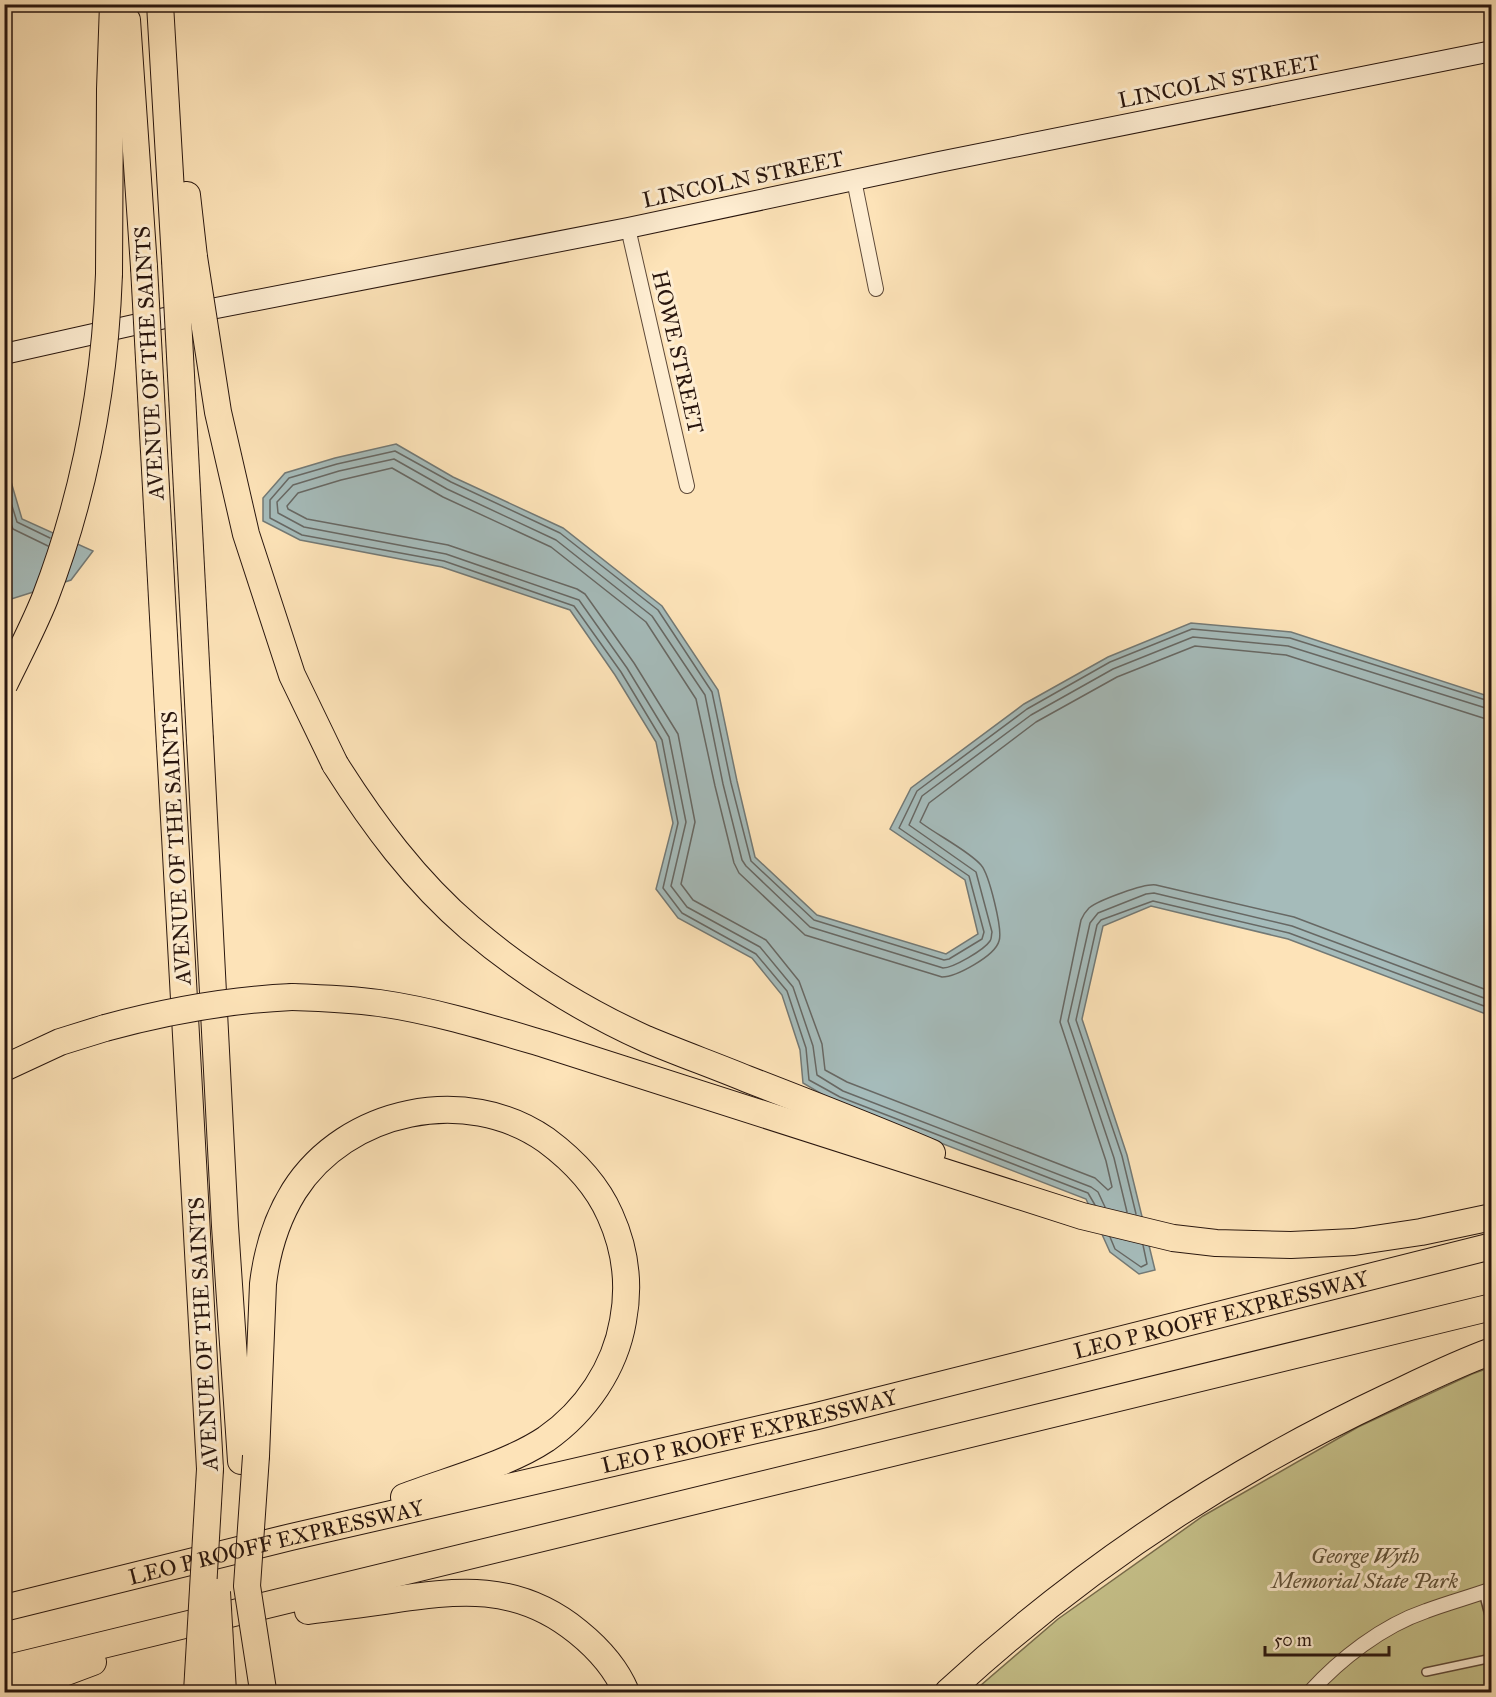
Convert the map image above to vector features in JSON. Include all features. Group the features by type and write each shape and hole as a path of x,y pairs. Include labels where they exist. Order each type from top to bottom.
{"highway":[{"path":"4,685 45,599 81,483 95,422 103,366 109,274 110,89 114,4"},
{"name":"AVENUE OF THE SAINTS","path":"126,4 144,267 223,1692"},
{"name":"AVENUE OF THE SAINTS","path":"160,4 184,259 200,740 225,1226 248,1458"},
{"path":"169,4 178,69 184,259 246,534 292,675 335,764 379,830 404,862 469,927 552,989 599,1016 647,1039 883,1132 1082,1216"},
{"path":"4,1068 60,1042 105,1028 191,1007 291,997 378,1003 415,1009 544,1044 1082,1216 1173,1238 1216,1243 1291,1245 1354,1242 1421,1232 1491,1217"},
{"path":"260,1692 246,1586 248,1458 263,1284 266,1257 273,1232 295,1189 321,1158 339,1144 375,1123 397,1116 437,1110 479,1113 519,1125 537,1134 569,1158 595,1187 606,1205 622,1246 625,1266 625,1310 621,1332 614,1354 594,1392 582,1407 546,1439 522,1453 291,1537"},
{"name":"LEO P ROOFF EXPRESSWAY","path":"4,1608 291,1537 817,1416 1491,1246"},
{"path":"4,1669 1491,1307"},
{"path":"948,1692 1021,1627 1081,1580 1134,1542 1246,1470 1359,1410 1491,1351"},
{"path":"197,1692 210,1469"},
{"path":"13,1692 193,1624 471,1591 528,1602 548,1611 571,1626 608,1660 626,1692"}],"main road":[{"name":"LINCOLN STREET","path":"4,354 165,318 628,228 1491,51"}],"street":[{"path":"854,180 876,289"},
{"name":"HOWE STREET","path":"628,228 687,486"},
{"path":"1310,1692 1329,1672 1389,1628 1424,1611 1487,1591"}],"lane":[{"path":"1487,1591 1491,1627"},
{"path":"1426,1672 1491,1658"}],"green space":[{"name":"George Wyth Memorial State Park","path":"1491,1367 1491,1692 973,1692 1058,1619 1203,1516 1358,1427"}],"water":[{"path":"396,444 453,477 563,528 662,606 718,690 755,857 817,915 946,954 978,934 965,880 890,829 911,788 1024,704 1108,657 1191,623 1291,632 1491,697 1491,1016 1288,939 1151,906 1103,926 1082,1019 1127,1155 1155,1270 1139,1274 1110,1252 1086,1199 837,1103 803,1083 800,1050 782,995 752,958 678,918 656,889 673,823 656,742 615,675 570,610 442,567 300,540 263,521 263,498 285,473 335,458"},
{"path":"4,458 22,519 93,551 71,580 5,601"}]}
